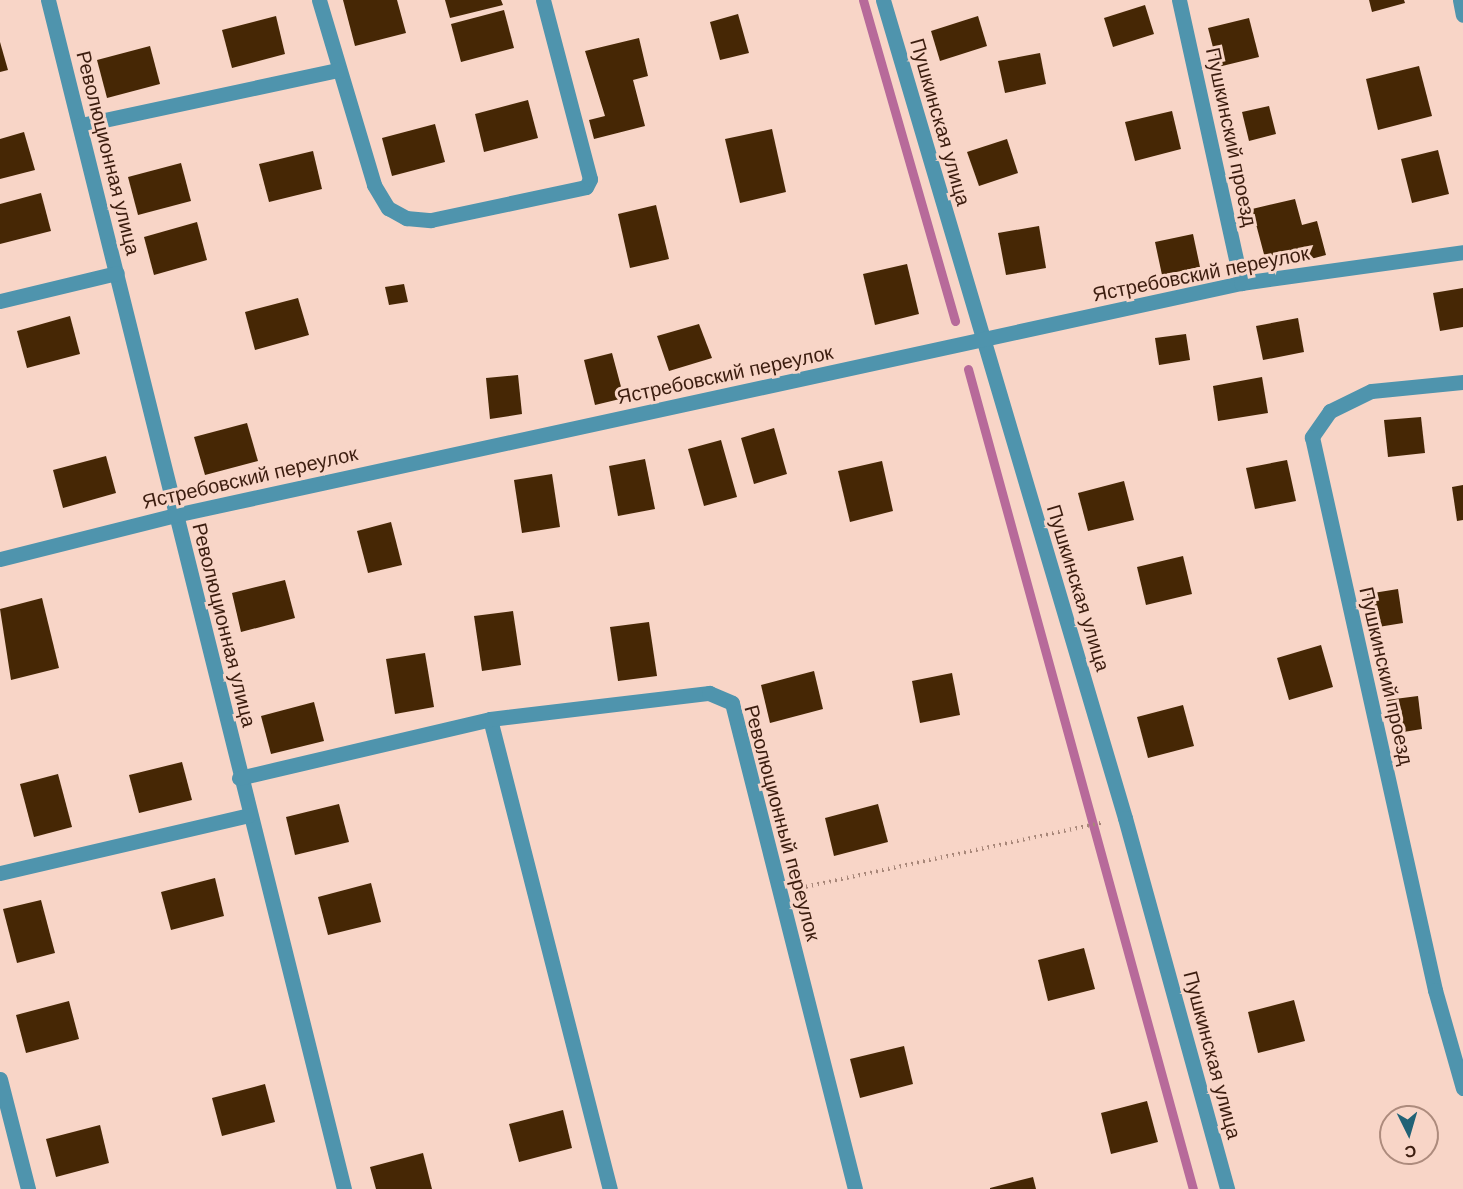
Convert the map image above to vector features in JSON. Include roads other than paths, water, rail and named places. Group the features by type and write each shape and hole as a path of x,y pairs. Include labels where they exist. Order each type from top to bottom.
{"street":[{"name":"Революционная улица","path":"48,0 81,125 249,815 344,1189"},
{"path":"319,0 374,185 388,208 406,218 431,220 492,211 586,187 590,179 543,0"},
{"name":"Пушкинская улица","path":"884,0 981,341 1125,818 1227,1189"},
{"name":"Пушкинский проезд","path":"1179,0 1241,283"},
{"path":"1460,0 1463,15"},
{"path":"81,125 338,69"},
{"name":"Ястребовский переулок","path":"0,559 176,515 1241,283 1463,252"},
{"path":"0,301 117,273"},
{"name":"Пушкинский проезд","path":"1463,382 1371,391 1330,411 1312,437 1435,990 1463,1088"},
{"name":"Революционный переулок","path":"240,778 490,719 709,693 732,703 855,1189"},
{"path":"490,719 610,1189"},
{"path":"0,873 249,815"},
{"path":"0,1079 28,1189"}],"waterway":[{"path":"863,0 955,321"},
{"path":"968,369 1193,1189"}]}
